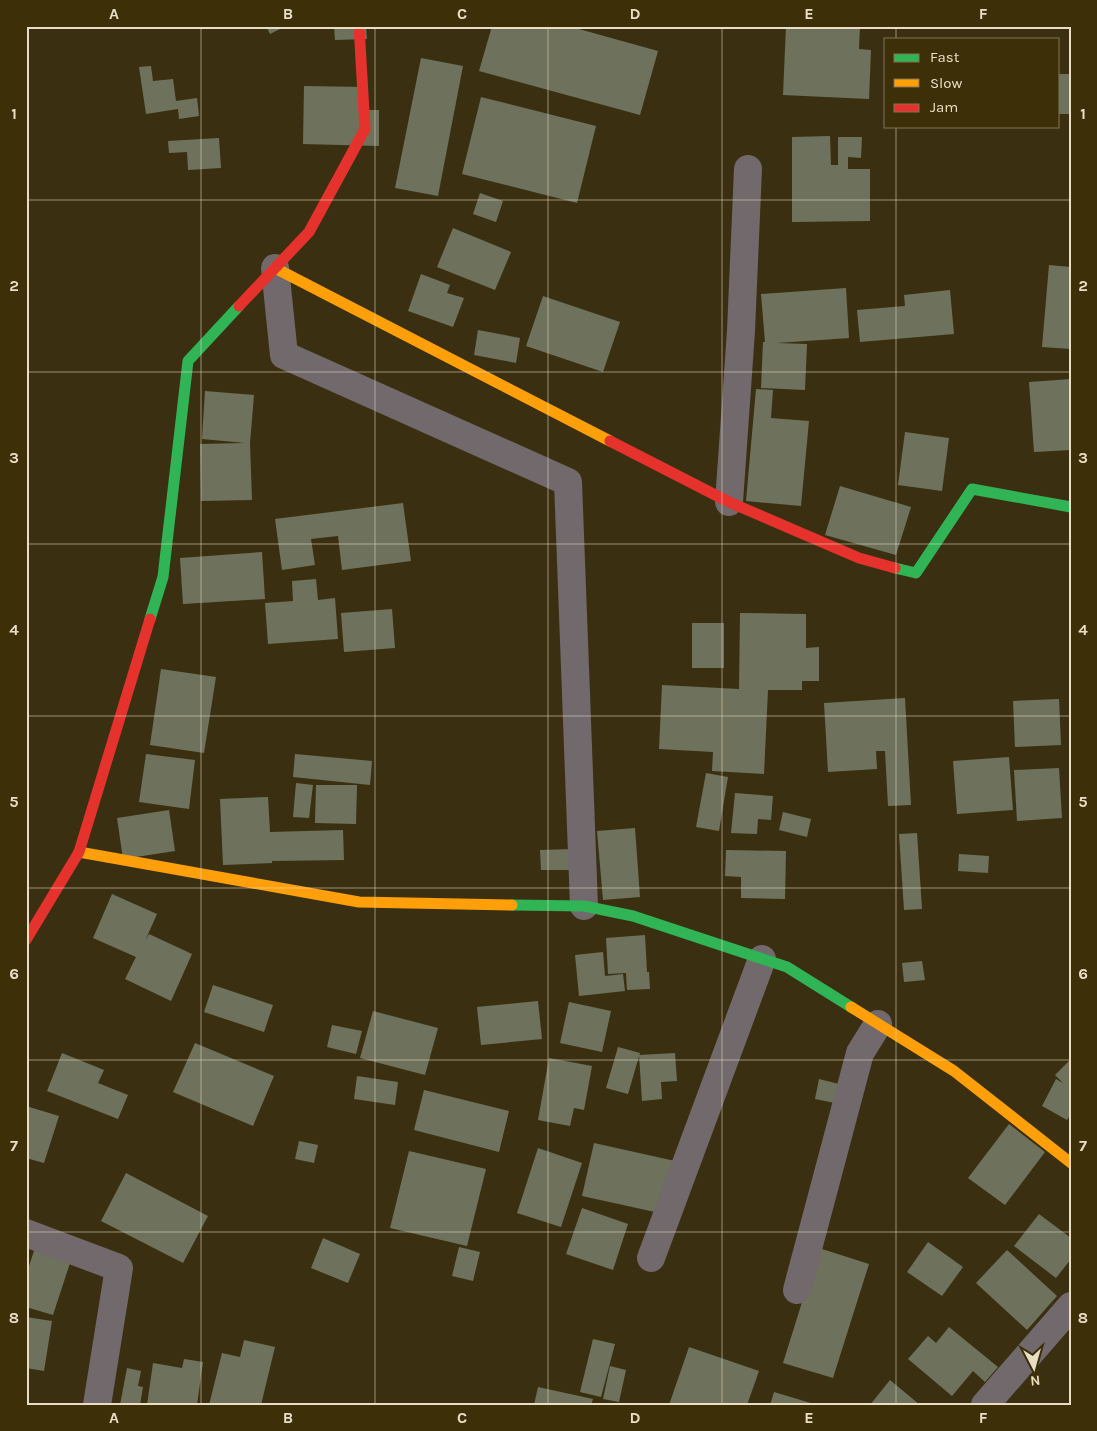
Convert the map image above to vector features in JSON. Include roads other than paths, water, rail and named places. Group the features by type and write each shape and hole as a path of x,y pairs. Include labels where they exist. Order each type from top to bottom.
{"street":[{"path":"26,940 79,852 163,577 188,361 309,232 365,129 359,26"},
{"path":"729,502 741,331 748,169"},
{"path":"275,268 729,502 859,558 916,573 972,489 1071,507"},
{"path":"275,268 284,355 568,482 584,906"},
{"path":"79,852 359,902 584,906 633,916 787,967 954,1071 1071,1163"},
{"path":"651,1258 762,959"},
{"path":"797,1290 860,1053 878,1024"},
{"path":"26,1233 119,1268 98,1405"},
{"path":"985,1405 1071,1306"}]}
